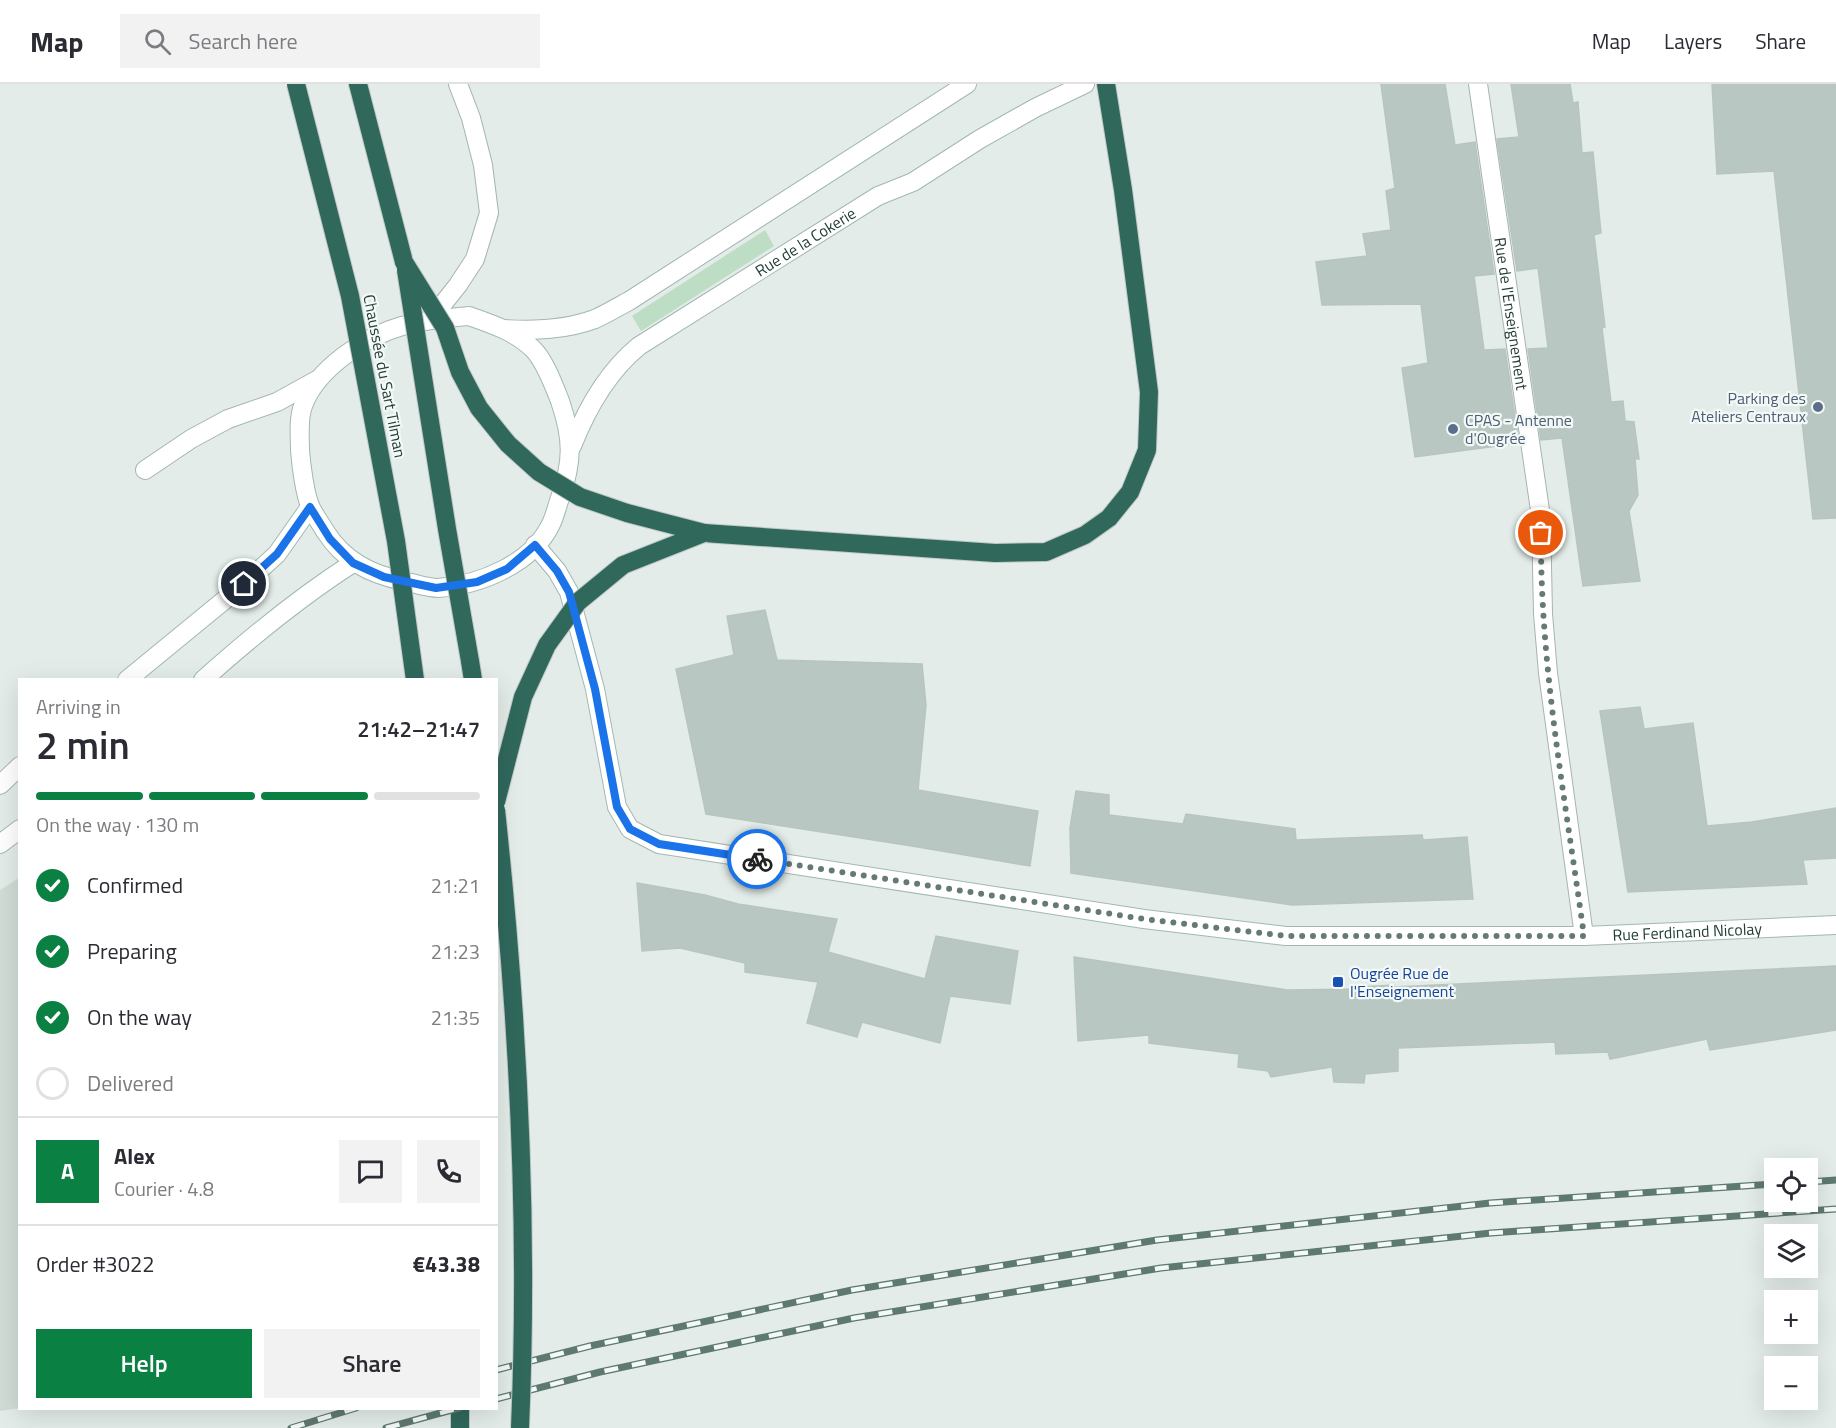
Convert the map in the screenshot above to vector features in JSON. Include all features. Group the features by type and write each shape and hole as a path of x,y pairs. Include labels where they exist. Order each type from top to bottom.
{"highway":[{"name":"Chaussée du Sart Tilman","path":"296,84 350,296 396,541 415,678"},
{"name":"Chaussée du Sart Tilman","path":"358,84 404,262 473,678"},
{"path":"404,262 445,328 460,372 479,408 508,444 539,472 580,497 627,513 704,533 995,553 1046,552 1085,535 1109,518 1130,492 1147,450 1149,392 1107,84"},
{"path":"498,794 523,697 547,645 578,602 623,565 704,533"},
{"path":"498,831 511,970 522,1172 520,1428"},
{"path":"460,1410 460,1428"}],"main road":[{"path":"431,319 475,259 489,213 483,165 471,118 458,84"},
{"path":"504,329 535,331 554,329 594,319 967,84"},
{"name":"Rue de la Cokerie","path":"570,450 596,395 620,363 639,346 878,196 913,182 980,139 1035,108 1086,84"},
{"name":"Rue de l'Enseignement","path":"1478,84 1541,517 1543,614 1548,673 1584,936"},
{"path":"145,470 228,419 277,402 317,380 337,361 371,339 400,326 431,319 470,316 504,329 534,350 552,381 567,423 570,450 568,475 551,525 535,545 507,569 477,582 436,588 384,577 353,563 330,539 310,507 300,459 299,429 303,406 317,380"},
{"path":"129,678 277,554 310,507"},
{"name":"Rue Ferdinand Nicolay","path":"535,545 557,571 569,592 595,689 617,807 630,829 659,844 1144,919 1286,936 1584,936 1836,925"},
{"path":"205,678 242,645 312,589 353,563"},
{"path":"0,785 18,768"},
{"path":"0,844 18,830"}],"shaded area":[{"path":"18,879 18,1408 0,1411 0,890"}],"green space":[{"path":"765,230 774,246 641,331 632,316"}],"building":[{"path":"1381,84 1445,84 1455,145 1475,142 1494,274 1474,276 1484,350 1505,349 1519,443 1415,457 1402,368 1428,363 1421,304 1322,305 1316,262 1367,256 1363,234 1391,230 1386,191 1395,188"},
{"path":"1511,84 1570,84 1573,103 1578,102 1582,153 1593,152 1601,233 1594,235 1611,402 1623,401 1625,421 1634,422 1639,459 1635,459 1638,495 1629,511 1640,581 1583,586 1562,438 1541,440 1528,349 1548,348 1538,268 1517,271 1497,139 1519,137"},
{"name":"Parking des Ateliers Centraux","path":"1712,84 1836,84 1836,518 1813,519 1774,171 1717,174"},
{"path":"765,610 777,660 922,664 926,705 918,790 1038,811 1030,866 706,814 676,669 734,655 727,616"},
{"path":"1640,707 1644,729 1693,723 1707,826 1752,822 1836,808 1836,858 1803,860 1807,884 1628,892 1600,711"},
{"path":"1076,791 1109,795 1109,815 1183,824 1186,814 1295,829 1296,840 1422,835 1423,840 1467,837 1473,899 1292,905 1071,873 1070,828"},
{"path":"637,883 705,895 738,904 837,919 828,952 925,979 936,936 1018,951 1010,1004 950,996 940,1043 862,1022 857,1037 807,1023 818,982 745,972 745,963 680,948 642,951"},
{"path":"1074,957 1287,990 1360,989 1360,987 1394,985 1394,987 1836,966 1836,1030 1710,1050 1707,1039 1610,1059 1608,1052 1556,1054 1555,1042 1398,1048 1398,1071 1365,1074 1364,1083 1334,1082 1332,1067 1271,1077 1268,1071 1238,1067 1239,1054 1149,1043 1149,1035 1078,1041"}],"railway":[{"path":"1818,1181 1836,1180"},
{"path":"498,1369 590,1346 852,1290 1157,1240 1490,1203 1764,1185"},
{"path":"498,1398 600,1372 854,1318 1161,1268 1491,1233 1836,1209"},
{"path":"291,1428 350,1410"},
{"path":"386,1428 452,1410"}],"way so far":[{"path":"757,859 1144,919 1286,936 1584,936 1548,673 1543,614 1541,533"}],"place":[{"name":"Parking des Ateliers Centraux","path":"1818,407"},
{"name":"CPAS - Antenne d'Ougrée","path":"1453,429"},
{"name":"Ougrée Rue de l'Enseignement","path":"1338,982"}],"route":[{"path":"244,584 277,554 310,507 330,539 353,563 384,577 436,588 477,582 507,569 535,545 557,571 569,592 595,689 617,807 630,829 659,844 757,859"}]}
